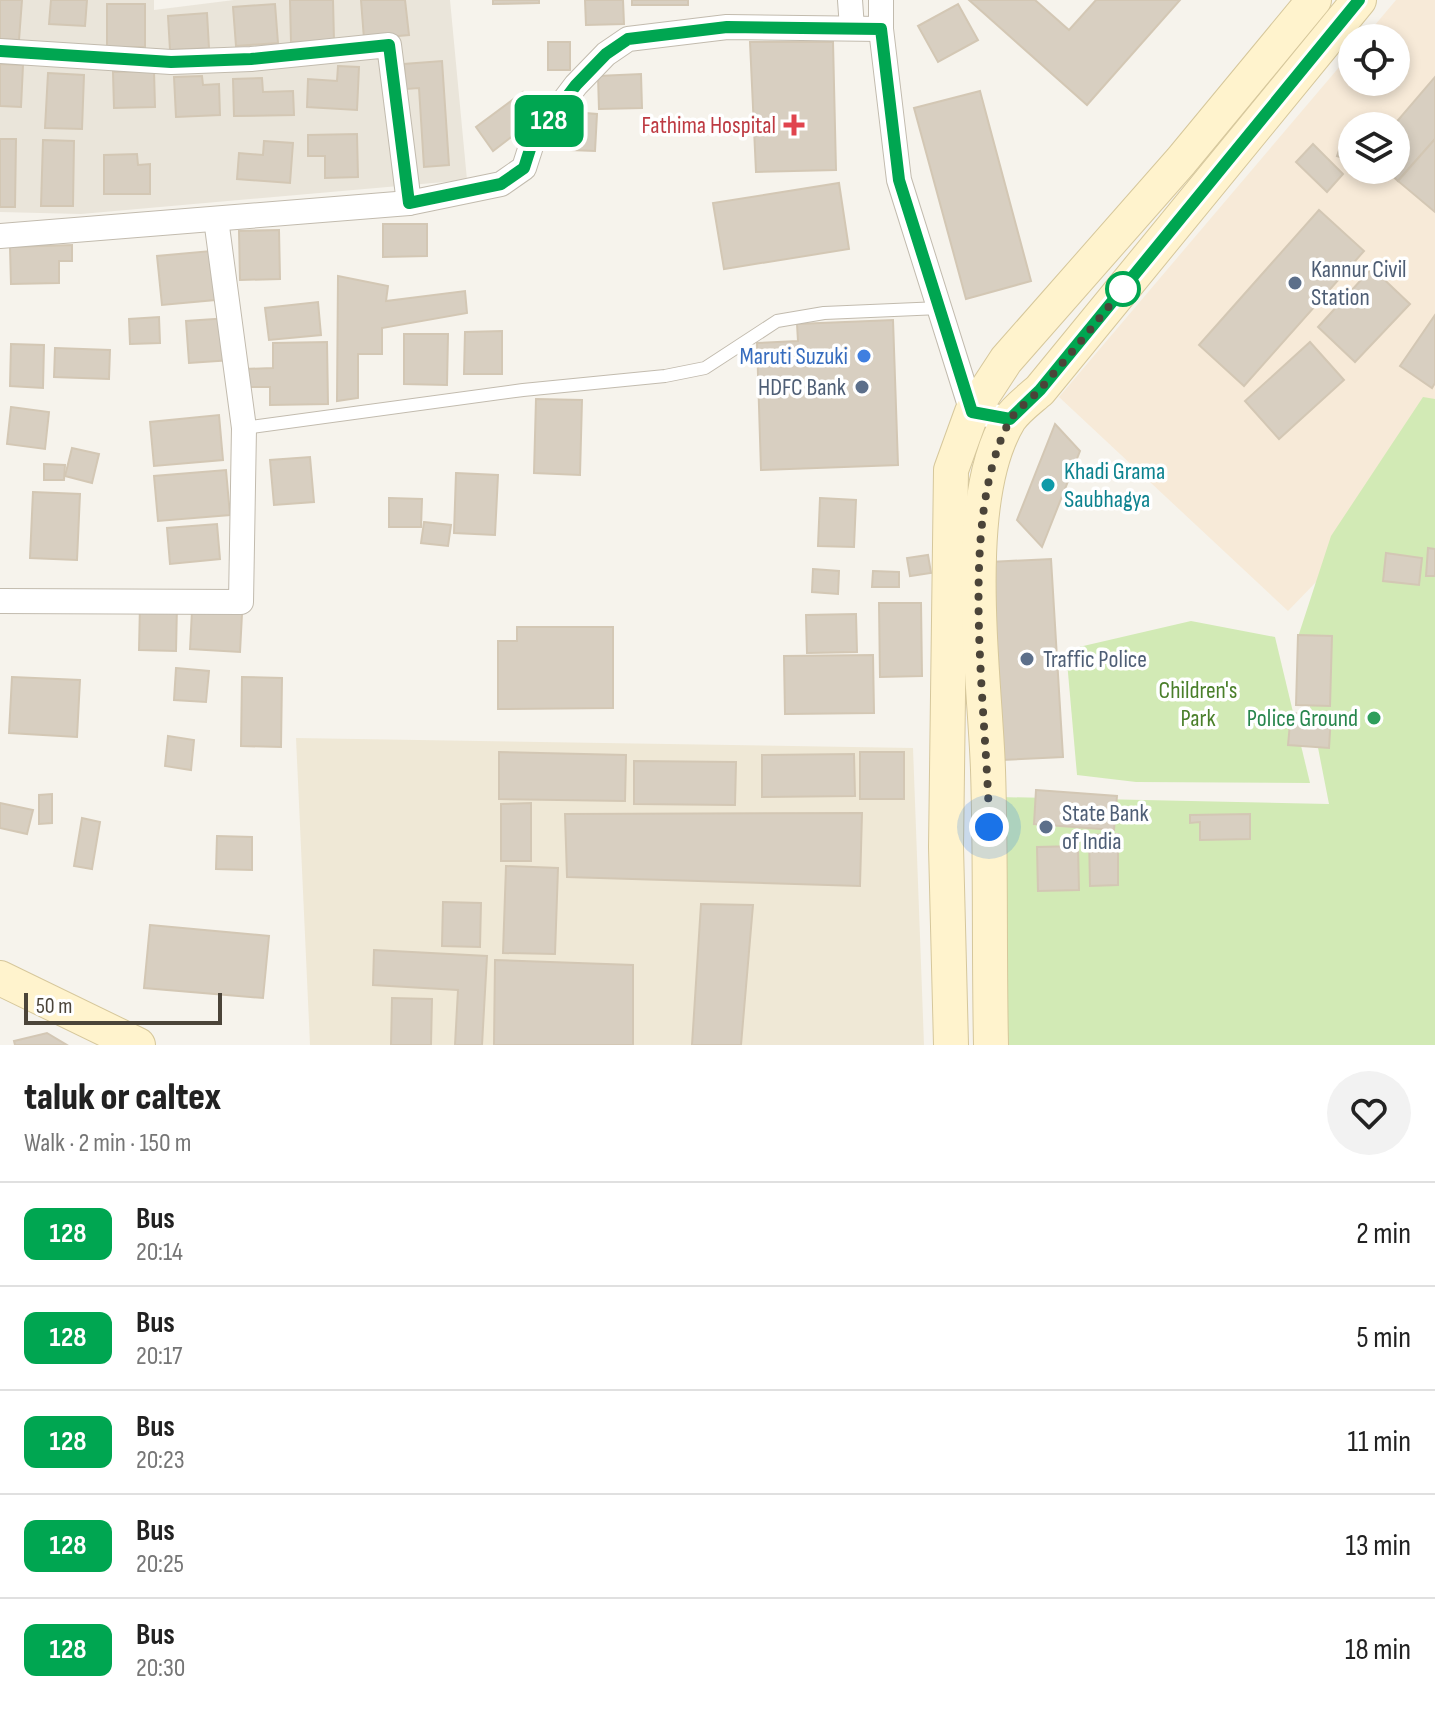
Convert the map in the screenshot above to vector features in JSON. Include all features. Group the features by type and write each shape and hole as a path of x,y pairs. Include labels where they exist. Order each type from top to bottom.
{"main road":[{"path":"951,1045 946,847 951,470 972,412 1006,360 1181,161 1314,0"},
{"path":"991,1045 988,769 978,613 985,500 999,445 1010,419 1040,390 1359,0"},
{"path":"0,978 138,1045"}],"street":[{"path":"850,0 852,28"},
{"path":"881,0 881,29 899,180 972,412 1010,419"},
{"path":"0,236 409,203 501,184 524,168 532,143 576,85 606,54 628,39 727,27 881,29"},
{"path":"0,51 171,62 251,59 389,45 409,203"},
{"path":"0,601 241,602 244,428 216,219"}],"lane":[{"path":"244,428 523,390 665,376 705,368 777,321 824,313 940,308"}],"shaded area":[{"path":"0,0 154,0 154,10 234,0 450,0 467,180 81,214 0,212"},
{"name":"Kannur Civil Station","path":"1396,0 1435,0 1435,459 1288,611 1059,397 1338,68 1338,96 1410,96 1410,24 1376,24"},
{"path":"296,738 913,748 924,1045 310,1045"}],"green space":[{"name":"Police Ground","path":"1423,397 1435,399 1435,1045 1008,1045 999,797 1329,804 1297,640 1331,536"},
{"name":"Children's Park","path":"1191,621 1275,637 1310,783 1136,782 1077,775 1066,650"}],"building":[{"path":"0,0 22,0 19,40 0,39"},
{"path":"51,0 87,0 85,26 49,24"},
{"path":"290,0 333,0 334,41 291,42"},
{"path":"361,0 405,0 409,35 364,39"},
{"path":"493,0 539,0 539,3 493,4"},
{"path":"585,0 623,0 624,24 586,25"},
{"path":"632,0 688,0 688,5 632,5"},
{"path":"969,0 1035,0 1069,30 1096,0 1180,0 1087,105"},
{"path":"107,4 145,4 145,47 107,47"},
{"path":"275,4 278,43 236,46 233,7"},
{"path":"958,4 978,40 938,62 918,26"},
{"path":"207,13 209,48 170,50 168,16"},
{"path":"548,42 570,42 570,70 548,70"},
{"name":"Fathima Hospital","path":"750,42 833,42 836,170 756,172"},
{"path":"442,61 449,165 424,167 419,88 406,89 404,64"},
{"path":"0,64 23,65 21,107 0,106"},
{"path":"338,66 359,67 357,110 307,107 308,79 337,81"},
{"path":"154,71 155,107 114,108 113,72"},
{"path":"48,73 84,75 82,129 45,128"},
{"path":"641,74 642,108 599,109 598,76"},
{"path":"202,76 203,85 219,84 220,115 176,117 174,77"},
{"path":"1435,77 1435,139 1410,167 1410,112 1405,112"},
{"path":"262,78 263,92 293,91 294,115 234,116 233,79"},
{"path":"980,91 1031,281 966,299 914,108"},
{"path":"523,92 540,115 493,151 476,127"},
{"path":"572,112 597,114 595,151 570,150"},
{"path":"357,134 358,177 325,178 325,156 308,156 308,135"},
{"path":"0,139 16,139 15,207 0,207"},
{"path":"1435,139 1435,212 1402,184 1410,184 1410,167"},
{"path":"43,140 74,141 73,206 41,206"},
{"path":"264,141 293,143 290,183 237,179 239,153 263,155"},
{"path":"1313,144 1338,169 1338,180 1327,192 1296,162"},
{"path":"137,154 138,165 150,164 150,194 104,194 104,155"},
{"path":"839,183 849,249 724,269 713,203"},
{"path":"1319,210 1364,251 1244,386 1199,345"},
{"path":"383,224 427,224 427,256 383,257"},
{"path":"279,230 280,279 240,280 239,231"},
{"path":"72,245 72,261 59,261 59,283 11,284 10,247"},
{"path":"211,251 215,300 162,305 157,256"},
{"path":"1372,268 1410,304 1355,362 1318,327"},
{"path":"338,276 388,286 386,301 465,291 467,313 382,328 382,354 358,354 358,398 337,401"},
{"path":"318,302 321,335 269,340 265,308"},
{"path":"1435,315 1435,383 1432,388 1400,366"},
{"path":"159,317 160,343 130,344 129,319"},
{"path":"229,318 232,360 189,363 186,321"},
{"path":"893,320 898,465 761,470 757,343 798,341 797,324"},
{"path":"502,331 502,374 464,374 465,332"},
{"path":"404,334 448,334 447,385 404,384"},
{"path":"327,342 328,404 270,405 270,387 246,387 245,369 273,368 273,343"},
{"path":"1310,342 1344,380 1279,439 1245,401"},
{"path":"11,344 44,345 43,388 10,386"},
{"path":"55,348 110,350 109,379 54,377"},
{"path":"536,399 582,400 580,475 534,473"},
{"path":"11,407 49,412 45,449 7,444"},
{"path":"219,415 223,460 154,466 150,422"},
{"name":"Khadi Grama Saubhagya","path":"1055,424 1080,451 1042,547 1017,520"},
{"path":"72,448 99,454 92,483 65,476"},
{"path":"310,457 314,502 274,505 270,460"},
{"path":"44,464 65,465 64,480 44,480"},
{"path":"226,470 230,515 158,521 154,476"},
{"path":"456,473 498,475 495,535 454,533"},
{"path":"33,492 80,494 77,560 30,558"},
{"path":"389,498 422,499 421,527 389,527"},
{"path":"820,498 856,500 854,547 818,546"},
{"path":"424,522 451,525 448,546 421,543"},
{"path":"217,524 220,559 170,564 167,528"},
{"path":"1428,548 1435,549 1435,576 1426,576"},
{"path":"1386,553 1422,558 1419,585 1383,581"},
{"path":"928,555 931,573 910,576 907,558"},
{"name":"Traffic Police","path":"1051,559 1063,757 1002,760 990,562"},
{"path":"813,569 839,571 838,594 812,592"},
{"path":"873,571 899,572 899,587 872,587"},
{"path":"879,603 921,603 922,676 880,677"},
{"path":"140,604 177,605 176,651 139,650"},
{"path":"192,611 242,614 240,652 190,649"},
{"path":"856,614 857,652 807,653 806,615"},
{"path":"517,627 613,627 613,708 498,709 498,641 517,641"},
{"path":"1298,635 1332,636 1330,706 1296,705"},
{"path":"873,655 874,713 785,714 784,656"},
{"path":"176,668 209,671 206,702 174,700"},
{"path":"12,677 80,680 77,737 9,733"},
{"path":"242,677 282,678 281,747 241,746"},
{"path":"1291,713 1331,716 1329,748 1288,745"},
{"path":"168,736 194,740 191,770 165,766"},
{"path":"499,752 626,755 625,801 499,799"},
{"path":"860,752 904,752 904,799 860,799"},
{"path":"854,754 855,796 762,797 762,755"},
{"path":"634,761 736,762 735,805 634,804"},
{"path":"1036,790 1117,796 1114,830 1034,824"},
{"path":"52,794 52,823 39,824 39,795"},
{"path":"0,803 33,810 27,834 0,828"},
{"path":"531,803 531,861 501,861 501,804"},
{"path":"862,813 860,886 567,877 565,814"},
{"path":"1250,814 1250,839 1200,840 1200,822 1190,823 1190,815"},
{"path":"82,818 100,822 92,869 74,866"},
{"path":"1118,834 1118,885 1090,886 1089,835"},
{"path":"217,836 252,837 252,870 216,869"},
{"path":"1078,846 1079,890 1038,891 1037,847"},
{"path":"506,866 558,868 555,954 503,953"},
{"path":"443,902 481,903 480,947 442,946"},
{"path":"701,904 753,905 741,1045 692,1045"},
{"path":"150,925 269,936 263,998 144,988"},
{"path":"374,950 487,956 482,1045 455,1045 458,990 373,985"},
{"path":"495,960 633,965 633,1045 494,1045"},
{"path":"392,998 432,999 431,1045 391,1045"},
{"path":"47,1033 67,1045 15,1045 14,1041"}],"bus line":[{"name":"128","path":"0,51 171,62 251,59 389,45 409,203 501,184 524,168 532,143 576,85 606,54 628,39 727,27 881,29 899,180 972,412 1010,419 1040,390 1359,0"}],"place":[{"name":"Fathima Hospital","path":"794,125"},
{"name":"Kannur Civil Station","path":"1295,283"},
{"name":"Maruti Suzuki","path":"864,356"},
{"name":"HDFC Bank","path":"862,387"},
{"name":"Khadi Grama Saubhagya","path":"1048,485"},
{"name":"Traffic Police","path":"1027,659"},
{"name":"Police Ground","path":"1374,718"},
{"name":"State Bank of India","path":"1046,827"}],"route":[{"path":"989,827 978,613 985,500 999,445 1010,419 1040,390 1123,289"}]}
